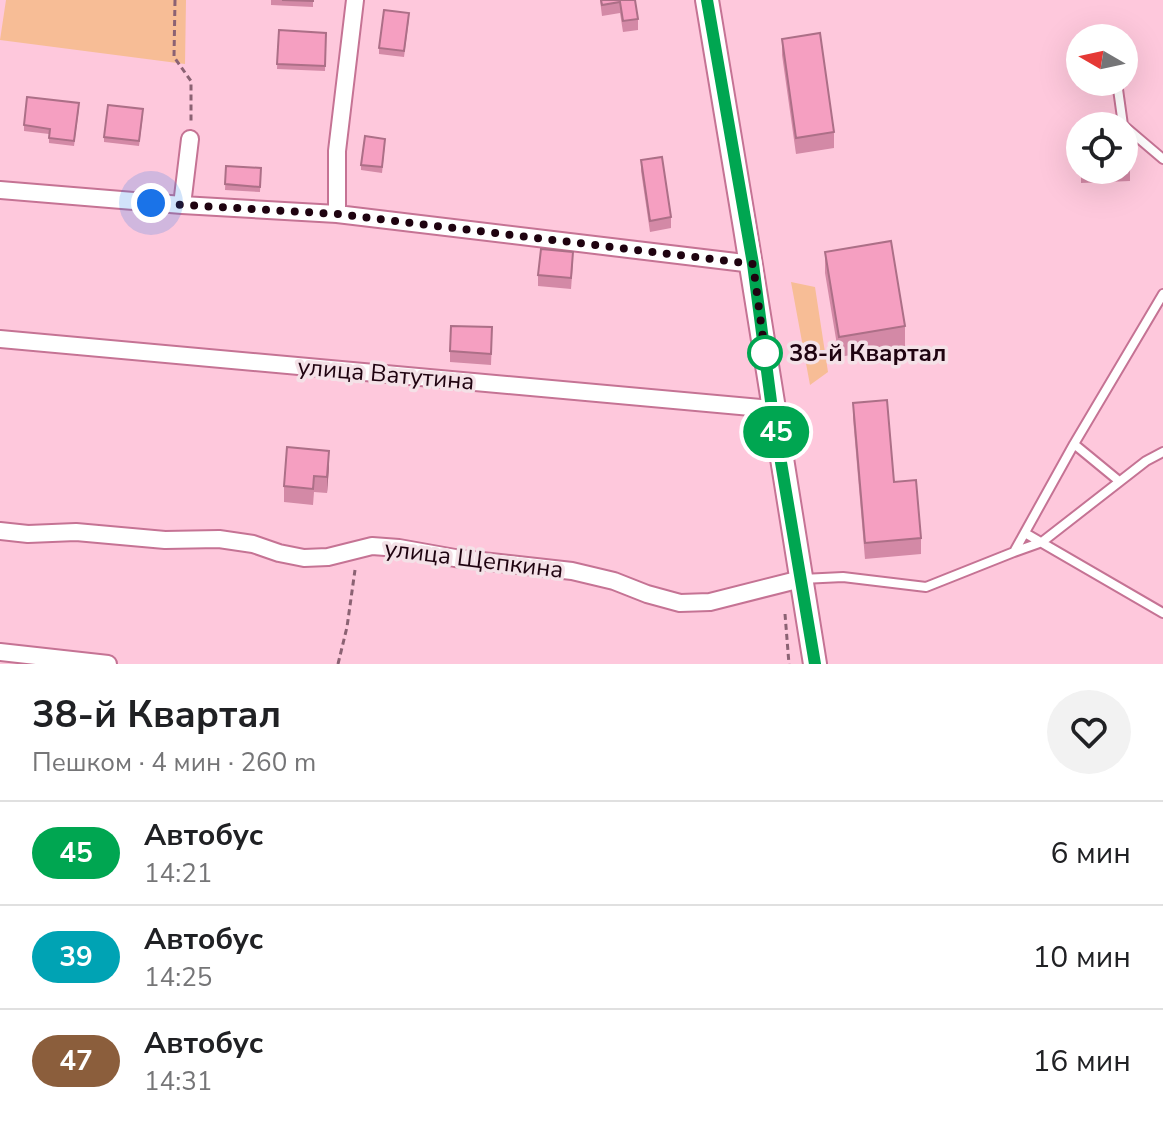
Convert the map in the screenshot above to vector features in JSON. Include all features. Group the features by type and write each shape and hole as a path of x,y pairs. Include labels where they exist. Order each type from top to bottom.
{"main road":[{"path":"707,0 753,264 772,409 815,664"}],"street":[{"path":"337,214 337,151 355,0"},
{"path":"182,205 190,139"},
{"path":"0,190 337,214 753,264"},
{"name":"улица Ватутина","path":"0,339 772,409"},
{"name":"улица Щепкина","path":"0,531 28,534 76,532 165,540 219,539 253,544 304,558 328,557 372,546 399,548 455,558 572,571 680,603 710,602 801,579"},
{"path":"0,652 108,664"}],"lane":[{"path":"1119,96 1123,125 1163,159"},
{"path":"1014,552 1163,294"},
{"path":"1074,444 1119,481"},
{"path":"801,579 843,577 926,587 1042,542 1119,481 1163,452"},
{"path":"1025,533 1163,613"}],"path":[{"path":"175,0 174,57 191,81 190,139"},
{"path":"338,664 354,584 356,549"}],"shaded area":[{"path":"6,0 186,0 185,64 0,40"},
{"path":"791,282 815,287 828,372 810,385"}],"building":[{"path":"601,0 635,0 638,19 623,21 620,2 602,5"},
{"path":"384,10 409,13 404,51 379,48"},
{"path":"279,30 326,33 325,66 277,64"},
{"path":"820,33 834,132 796,138 782,39"},
{"path":"27,97 79,103 74,141 49,138 50,129 24,125"},
{"path":"108,105 143,109 139,141 104,137"},
{"path":"365,136 385,139 382,167 361,165"},
{"path":"662,157 671,217 650,221 641,160"},
{"path":"226,166 261,168 260,187 225,184"},
{"path":"891,241 905,326 839,337 825,252"},
{"path":"541,249 573,252 571,278 538,275"},
{"path":"451,326 492,327 491,354 450,351"},
{"path":"887,400 894,482 916,480 921,538 865,543 853,403"},
{"path":"287,447 329,451 327,477 314,476 313,489 284,486"}],"bus line":[{"name":"45","path":"707,0 753,264 772,409 815,664"}],"place":[{"name":"38-й Квартал","path":"765,353"}],"route":[{"path":"151,203 337,214 753,264 765,353"}]}
